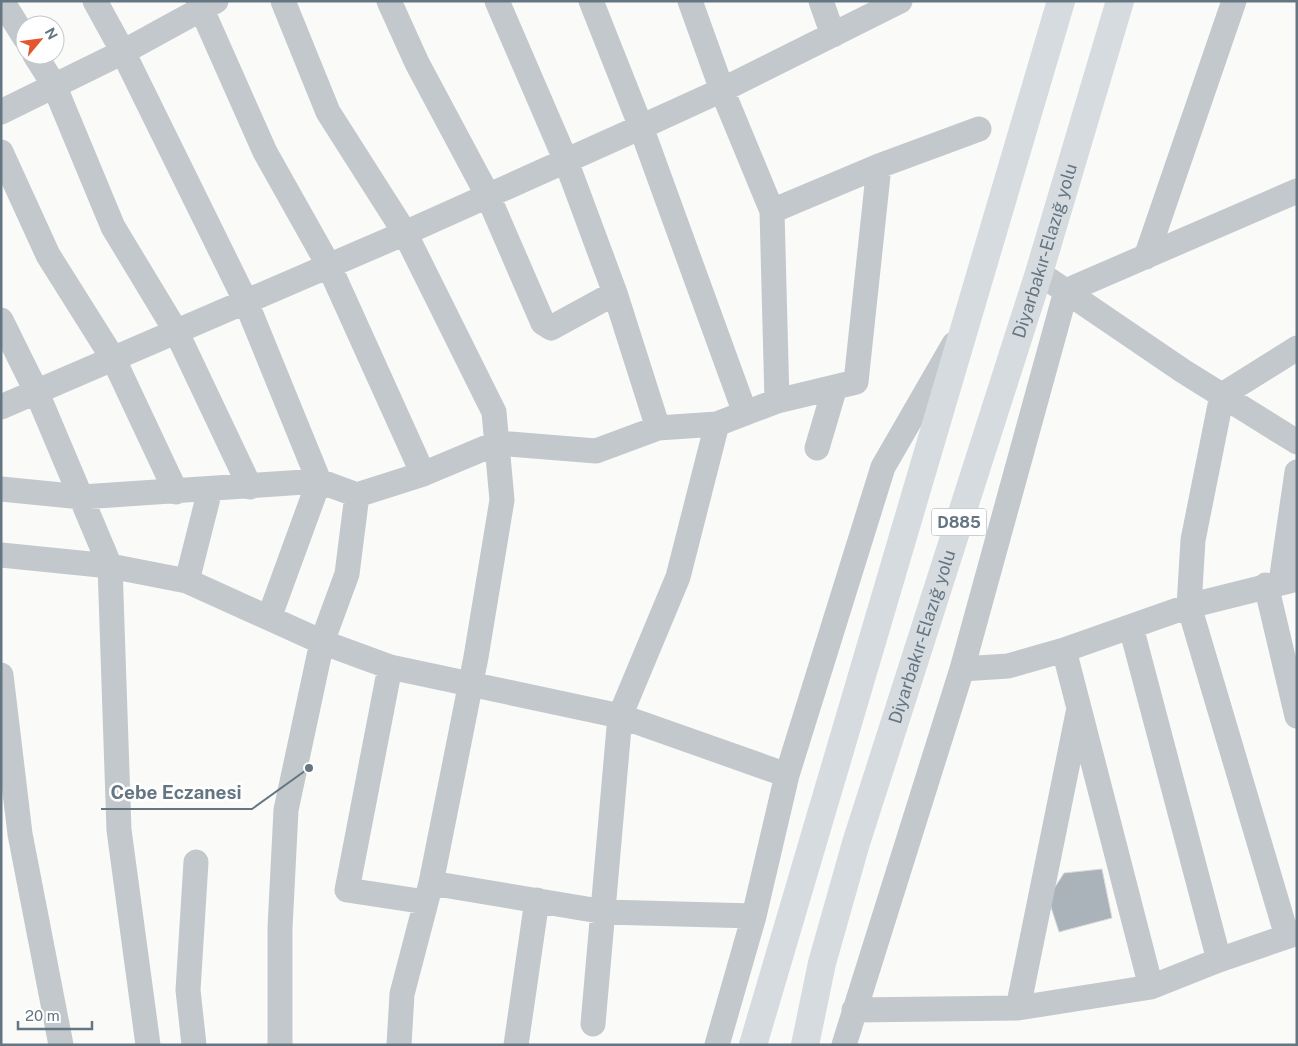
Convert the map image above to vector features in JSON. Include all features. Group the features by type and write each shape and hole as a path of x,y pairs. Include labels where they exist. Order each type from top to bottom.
{"highway":[{"name":"D885","path":"753,1045 1061,1"},
{"name":"Diyarbakır-Elazığ yolu","path":"805,1045 822,963 856,843 1039,273 1120,1"}],"street":[{"path":"2,1 15,22"},
{"path":"95,1 123,52 246,302 319,481 269,618"},
{"path":"283,1 328,112 405,233 494,412 502,500 470,686 429,893 402,994 399,1045"},
{"path":"389,1 416,63 488,196 543,323 551,328 615,293"},
{"path":"497,1 566,161 615,293 658,428"},
{"path":"591,1 640,127 745,414"},
{"path":"690,1 722,90 772,211 777,401"},
{"path":"821,1 833,35"},
{"path":"1146,257 1234,1"},
{"path":"1,407 37,394 566,161 722,90 897,2"},
{"path":"1,112 123,52 205,3 265,152 328,266 423,474"},
{"path":"41,65 54,85 112,227 177,333 250,487"},
{"path":"772,211 879,166 979,129"},
{"path":"1,152 48,255 114,360 176,492"},
{"path":"1,489 82,497 210,490 319,481 357,495 423,474 497,444 596,451 658,428 717,424 777,401 856,382 879,166"},
{"path":"1066,291 1297,191"},
{"path":"1039,273 1222,395 1297,442"},
{"path":"844,1045 962,669 1066,291"},
{"path":"1,320 37,394 110,566 119,830 148,1045"},
{"path":"717,1045 754,916 787,775 883,466 965,324"},
{"path":"854,1010 1018,1008 1151,987 1219,960 1292,935 1189,606 1193,540 1222,395 1297,348"},
{"path":"817,448 835,387"},
{"path":"593,1024 620,716 678,577 717,424"},
{"path":"1297,472 1281,582 1297,716"},
{"path":"188,581 210,490"},
{"path":"280,1045 280,928 286,810 322,642 347,574 357,495"},
{"path":"1,555 110,566 188,581 322,642 390,667 470,686 620,716 787,775"},
{"path":"962,669 1008,666 1064,650 1189,606 1281,582"},
{"path":"1131,627 1219,960"},
{"path":"1064,650 1151,987"},
{"path":"390,667 347,890 538,900 604,912 754,916"},
{"path":"1,675 10,836 61,1045"},
{"path":"1018,1008 1079,708"},
{"path":"194,1045 188,990 196,862"},
{"path":"516,1045 538,900"}],"building":[{"path":"1102,869 1112,918 1059,932 1048,898 1064,873"}],"place":[{"name":"Cebe Eczanesi","path":"309,768"}]}
